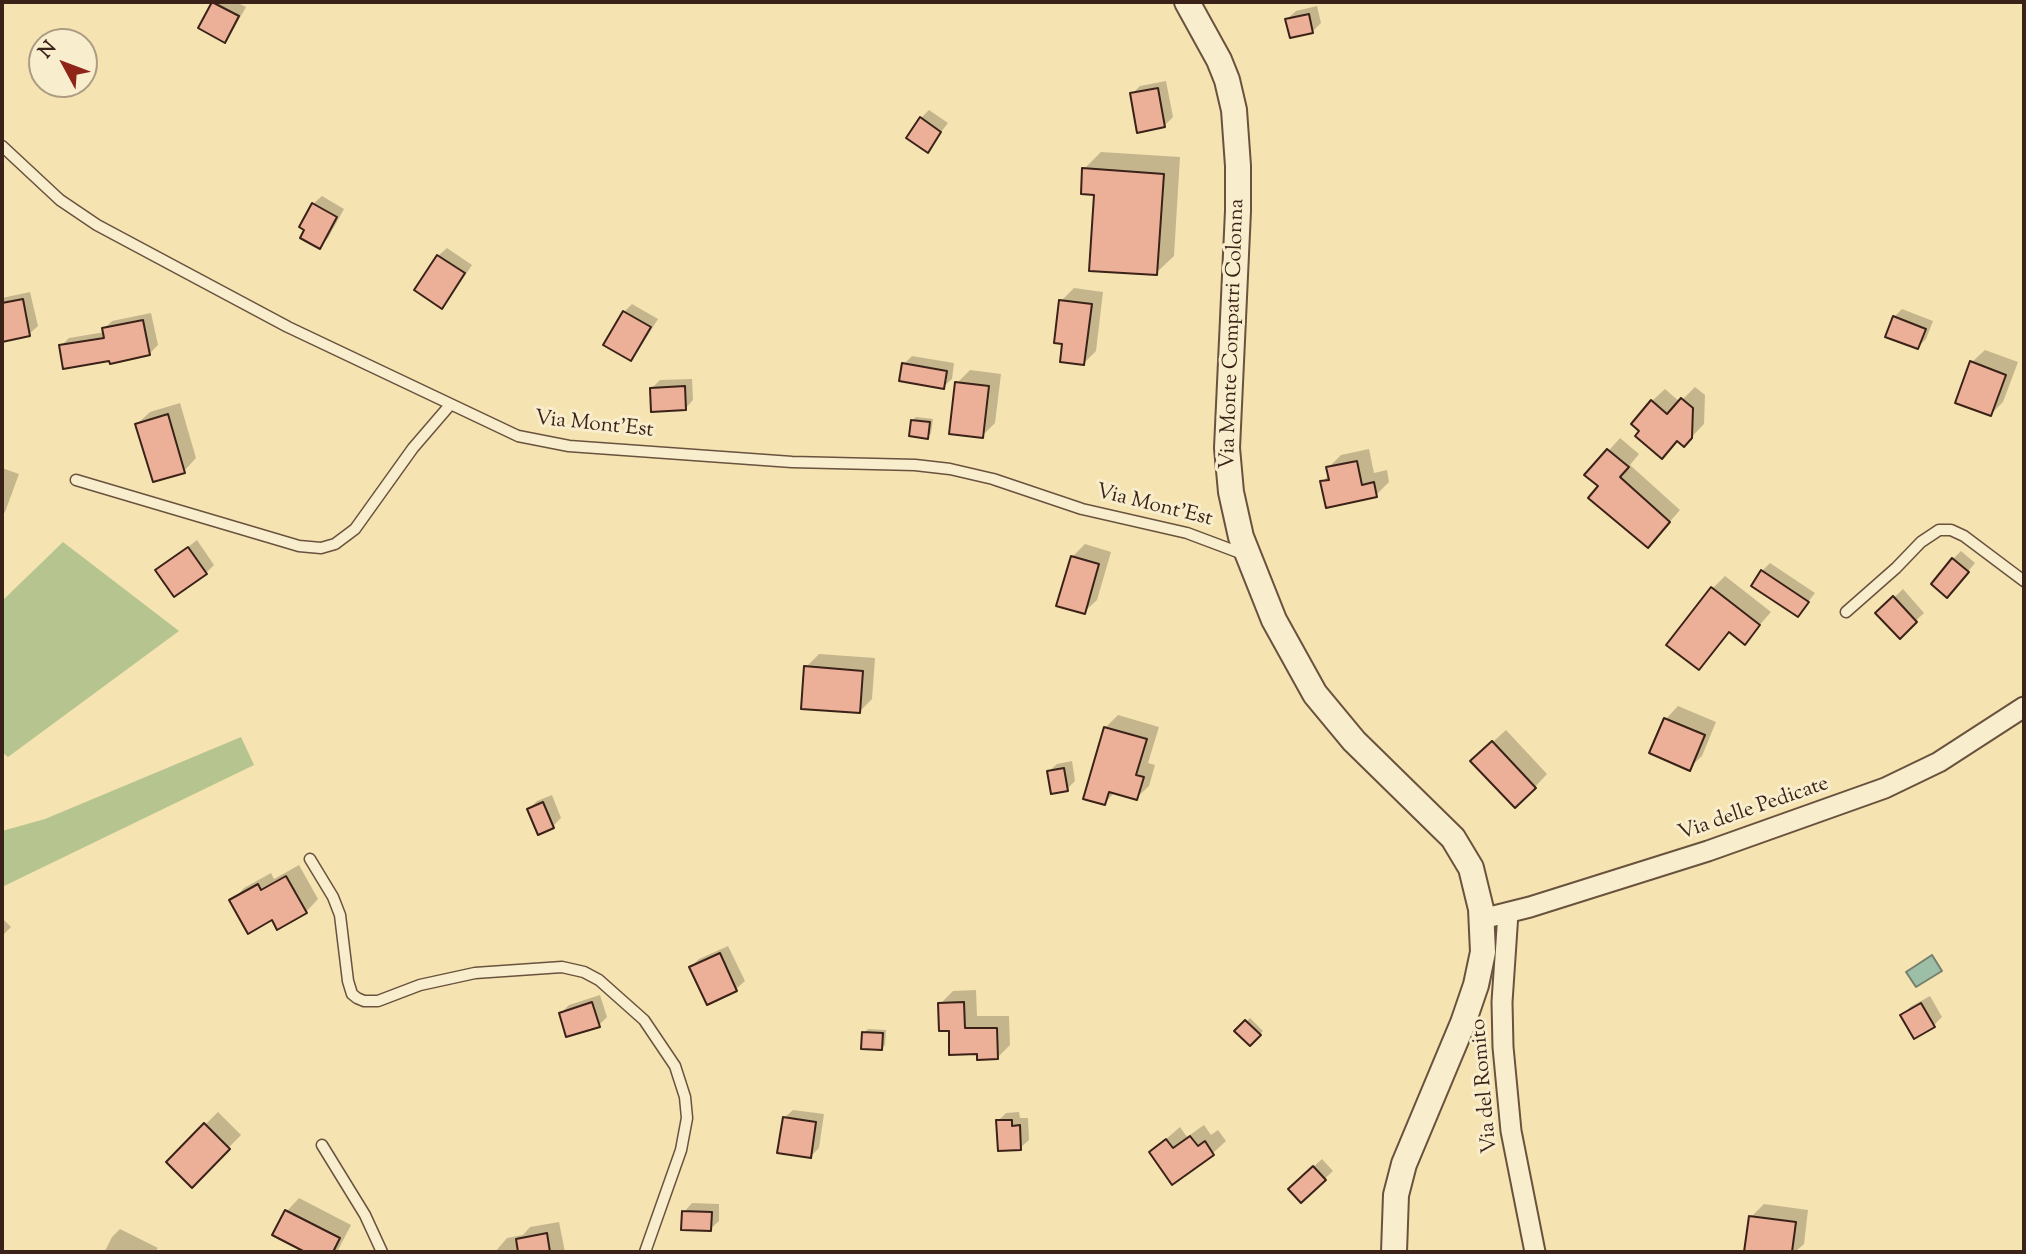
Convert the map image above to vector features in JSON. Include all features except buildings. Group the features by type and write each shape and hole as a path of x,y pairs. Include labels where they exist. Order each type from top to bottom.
{"street":[{"name":"Via Monte Compatri Colonna","path":"1187,2 1219,60 1234,110 1238,211 1227,448 1233,505 1247,556 1279,632 1320,701 1354,741 1444,828 1465,854 1475,881 1482,919 1483,952 1473,996 1401,1173 1395,1206 1394,1252"},
{"name":"Via delle Pedicate","path":"1482,919 1727,845 1885,788 1939,762 2024,707"},
{"name":"Via del Romito","path":"1508,913 1502,995 1503,1047 1511,1131 1535,1252"}],"lane":[{"name":"Via Mont'Est","path":"2,146 54,195 97,225 297,331 518,436 569,446 792,462 926,466 962,471 1082,509 1187,533 1247,556"},
{"path":"76,480 299,546 321,548 335,544 360,523 405,459 450,405"},
{"path":"1846,612 1921,542 1939,530 1951,530 1964,536 2024,581"},
{"path":"310,859 340,915 348,981 352,994 357,998 378,1001 420,985 468,974 562,967 599,979 644,1020 675,1066 685,1097 687,1118 686,1134 679,1157 645,1252"},
{"path":"323,1145 365,1214 382,1252"}],"shaded area":[{"path":"63,542 179,631 8,757 2,752 2,601"},
{"path":"241,737 254,765 2,887 2,831 45,819"},
{"path":"1932,955 1942,971 1916,987 1906,972"}]}
